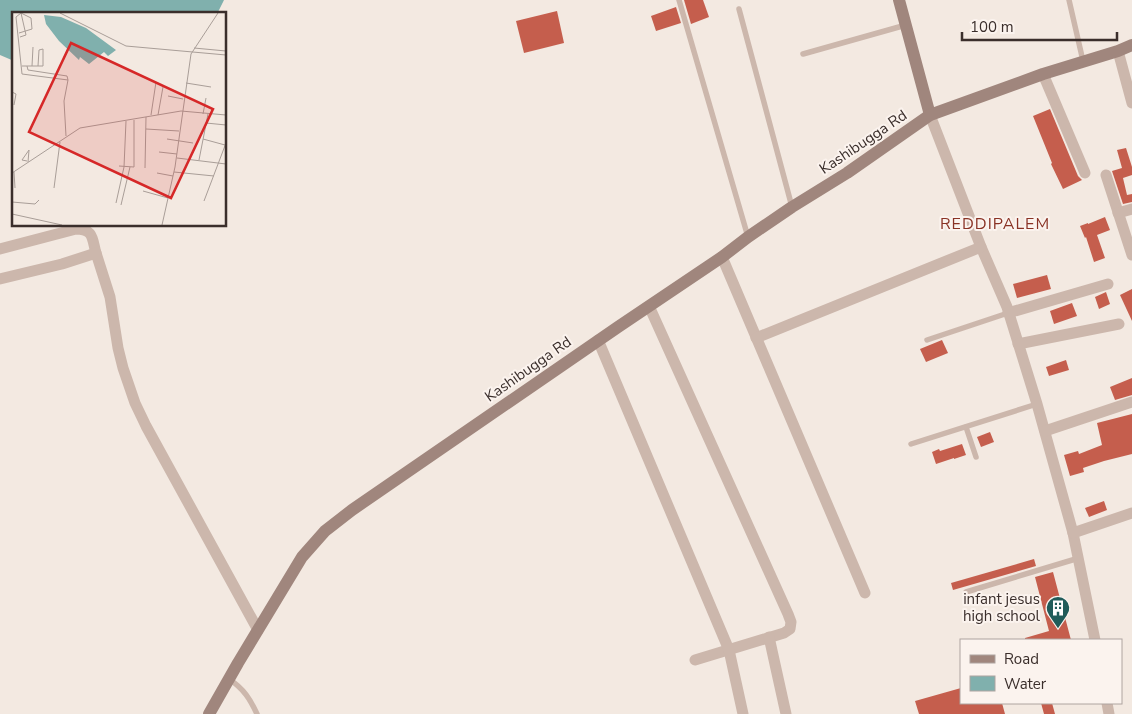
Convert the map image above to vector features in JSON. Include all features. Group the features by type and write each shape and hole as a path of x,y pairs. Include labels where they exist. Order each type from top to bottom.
{"main road":[{"path":"899,0 930,115"},
{"name":"Kashibugga Rd","path":"209,714 302,557 325,531 352,510 722,257 748,237 847,173 930,115 1043,74 1132,45"}],"street":[{"path":"1118,51 1132,104"},
{"path":"1043,74 1085,173"},
{"path":"930,115 1008,313 1037,404 1074,533 1095,639"},
{"path":"1106,175 1132,255"},
{"path":"1118,212 1132,209"},
{"path":"0,249 76,229 84,229 92,235 110,297 123,368 135,403 258,630"},
{"path":"756,338 981,247"},
{"path":"0,280 96,253"},
{"path":"722,257 865,593"},
{"path":"1008,313 1108,284"},
{"path":"649,306 790,622 790,628 784,633 695,660"},
{"path":"1018,344 1119,324"},
{"path":"598,340 730,650 743,714"},
{"path":"1045,431 1132,402"},
{"path":"1074,533 1132,513"},
{"path":"769,637 786,714"}],"lane":[{"path":"679,0 748,237"},
{"path":"1069,0 1084,62"},
{"path":"739,9 792,208"},
{"path":"803,54 906,26"},
{"path":"927,340 1008,313"},
{"path":"911,444 1037,404"},
{"path":"966,427 976,457"},
{"path":"966,592 1079,558"},
{"path":"229,679 238,685 250,698 257,714"}],"water":[{"path":"0,0 224,0 218,12 12,12 12,60 0,55"}],"building":[{"path":"684,0 703,0 709,17 691,24"},
{"path":"676,7 681,23 656,31 651,16"},
{"path":"557,11 564,43 524,53 516,21"},
{"path":"1050,109 1078,176 1082,180 1063,189 1051,164 1033,116"},
{"path":"1126,148 1132,167 1132,175 1123,178 1127,195 1132,194 1132,202 1123,204 1112,171 1122,168 1117,150"},
{"path":"1105,217 1110,230 1097,235 1105,258 1094,262 1086,237 1080,226"},
{"path":"1047,275 1051,289 1017,298 1013,284"},
{"path":"1132,289 1132,321 1120,295"},
{"path":"1106,292 1110,304 1099,309 1095,297"},
{"path":"1072,303 1077,316 1054,324 1050,311"},
{"path":"942,340 948,353 926,362 920,349"},
{"path":"1066,360 1069,370 1049,376 1046,367"},
{"path":"1132,378 1132,395 1115,400 1110,387"},
{"path":"1132,414 1132,454 1083,468 1084,472 1070,476 1064,455 1078,451 1079,454 1102,445 1097,423"},
{"path":"990,432 994,442 981,447 977,437"},
{"path":"962,444 966,455 936,464 932,452"},
{"path":"1104,501 1107,510 1089,517 1085,508"},
{"path":"1034,559 1036,566 953,590 951,583"},
{"path":"1053,572 1071,639 1025,639 1049,631 1035,577"},
{"path":"960,688 960,704 1002,704 1005,714 919,714 915,701"},
{"path":"1041,704 1052,704 1055,714 1044,714"}],"place":[{"name":"infant jesus high school","path":"1058,629"}],"district":[{"name":"REDDIPALEM","path":"995,224"}]}
